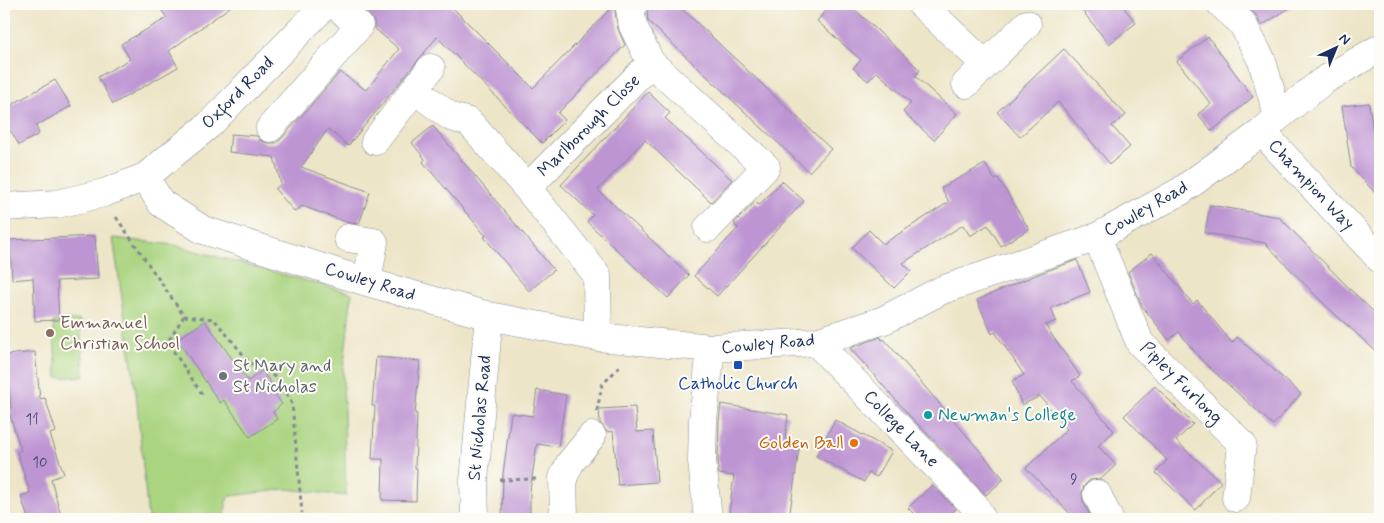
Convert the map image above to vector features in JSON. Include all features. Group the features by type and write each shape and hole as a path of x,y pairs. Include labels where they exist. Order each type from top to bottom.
{"street":[{"name":"Oxford Road","path":"4,207 57,204 104,193 145,177 209,125 326,4"},
{"path":"270,128 359,26 335,4"},
{"path":"921,4 985,64"},
{"path":"1221,4 1242,23 1262,61 1270,124"},
{"name":"Marlborough Close","path":"634,15 652,63 766,167 708,228"},
{"path":"966,84 1027,24"},
{"name":"Cowley Road","path":"145,177 160,203 203,230 367,282 488,316 598,337 711,348 816,342 884,320 942,290 1097,237 1181,191 1270,124 1323,81 1380,48"},
{"name":"Marlborough Close","path":"528,188 652,63"},
{"path":"375,141 431,68"},
{"name":"Marlborough Close","path":"415,90 450,117 469,122 528,188 597,275 598,337"},
{"name":"Champion Way","path":"1270,124 1380,259"},
{"name":"Pipley Furlong","path":"1097,237 1140,343 1242,444 1236,498"},
{"path":"348,238 374,242 367,282"},
{"name":"St Nicholas Road","path":"475,519 474,482 488,316"},
{"name":"College Lane","path":"816,342 975,506 982,519"},
{"path":"708,519 702,461 703,420 711,348"},
{"path":"564,519 563,478 570,462 592,436"},
{"path":"1097,494 1109,519"}],"path":[{"path":"116,217 184,316 214,319 250,363 278,379 292,404 302,513"},
{"path":"184,316 170,340 172,349 204,397"},
{"path":"592,436 602,385 626,359 636,342"},
{"path":"474,482 563,478"}],"green space":[{"path":"113,238 174,245 352,293 343,371 346,496 287,489 231,496 226,501 225,519 148,519 136,393"},
{"path":"80,320 84,376 57,378 53,322"}],"building":[{"path":"157,4 234,4 169,51 178,67 113,104 98,77 130,59 121,44 167,18"},
{"path":"358,4 449,4 533,88 615,4 618,29 625,45 558,113 565,120 542,143 437,37 348,146 328,129 301,167 370,192 359,224 349,223 302,206 295,212 275,189 281,184 274,157 229,152 231,134 257,136 260,140 267,143 276,143 340,72 366,90 399,49 374,28 374,21 370,15"},
{"path":"649,4 677,4 831,149 809,172 648,21"},
{"path":"832,4 849,4 920,70 915,76 957,114 934,140 903,112 911,103 877,72 868,81 853,68 861,60 817,21"},
{"path":"1077,4 1121,4 1136,23 1109,44"},
{"path":"1244,4 1296,4 1261,26 1256,15"},
{"path":"1208,37 1253,97 1212,131 1198,114 1211,104 1177,61"},
{"path":"1064,49 1126,115 1112,126 1130,147 1110,164 1058,102 1020,137 997,112"},
{"path":"55,80 71,106 36,126 39,134 19,145 11,131 4,134 4,109"},
{"path":"648,92 670,113 665,118 732,180 711,202 645,140 598,190 689,275 668,298 587,222 593,215 561,185"},
{"path":"1369,103 1380,183 1380,198 1351,167 1342,106"},
{"path":"433,126 554,270 529,291 484,237 486,236 423,162 425,159 412,143"},
{"path":"985,164 995,180 998,178 1029,229 1001,246 988,225 970,236 963,225 903,263 911,271 894,288 852,248 869,230 883,244 949,202 941,188"},
{"path":"782,181 804,201 717,296 694,276 738,228 734,223 755,202 759,205"},
{"path":"1210,205 1279,217 1380,318 1380,355 1325,305 1265,243 1205,233"},
{"path":"95,236 98,279 57,281 59,320 35,321 33,278 12,280 10,240"},
{"path":"1152,253 1193,304 1197,300 1232,343 1237,337 1301,394 1273,425 1201,360 1179,332 1169,340 1142,306 1128,272"},
{"path":"1077,260 1090,292 1051,308 1056,321 1045,325 1080,376 1072,381 1114,431 1098,446 1116,465 1101,479 1090,480 1084,486 1082,492 1083,501 1092,519 1075,519 1026,468 1067,429 1040,396 1022,405 1012,381 1024,375 995,332 992,334 977,300"},
{"name":"St Mary and St Nicholas","path":"205,321 248,381 262,371 276,390 273,392 282,404 273,412 277,419 250,437 224,400 220,403 177,339"},
{"name":"Newman's College","path":"881,337 1004,479 986,495 909,415 850,348"},
{"path":"35,352 40,399 45,398 56,432 50,434 64,474 51,479 62,519 28,519 21,496 30,493 17,452 21,450 8,409 11,408 6,355"},
{"path":"376,357 420,361 415,414 417,414 416,501 382,500 383,459 372,459 375,406 372,406"},
{"path":"1155,386 1193,424 1176,441 1221,482 1196,510 1156,473 1167,460 1124,416"},
{"path":"537,390 566,395 558,447 537,444 530,491 530,519 502,519 503,474 511,413 533,416"},
{"path":"721,404 788,415 785,439 800,442 789,519 744,519 745,515 729,512 734,476 719,474 719,421"},
{"path":"635,407 637,432 653,431 657,482 618,485 613,431 607,432 600,423 599,409"},
{"path":"835,420 892,451 877,477 869,473 864,482 816,456"},
{"path":"932,485 956,509 946,519 919,519 908,508"}],"place":[{"name":"Emmanuel Christian School","path":"50,333"},
{"name":"Catholic Church","path":"738,365"},
{"name":"St Mary and St Nicholas","path":"223,376"},
{"name":"Newman's College","path":"928,415"},
{"name":"Golden Ball","path":"854,443"}]}
